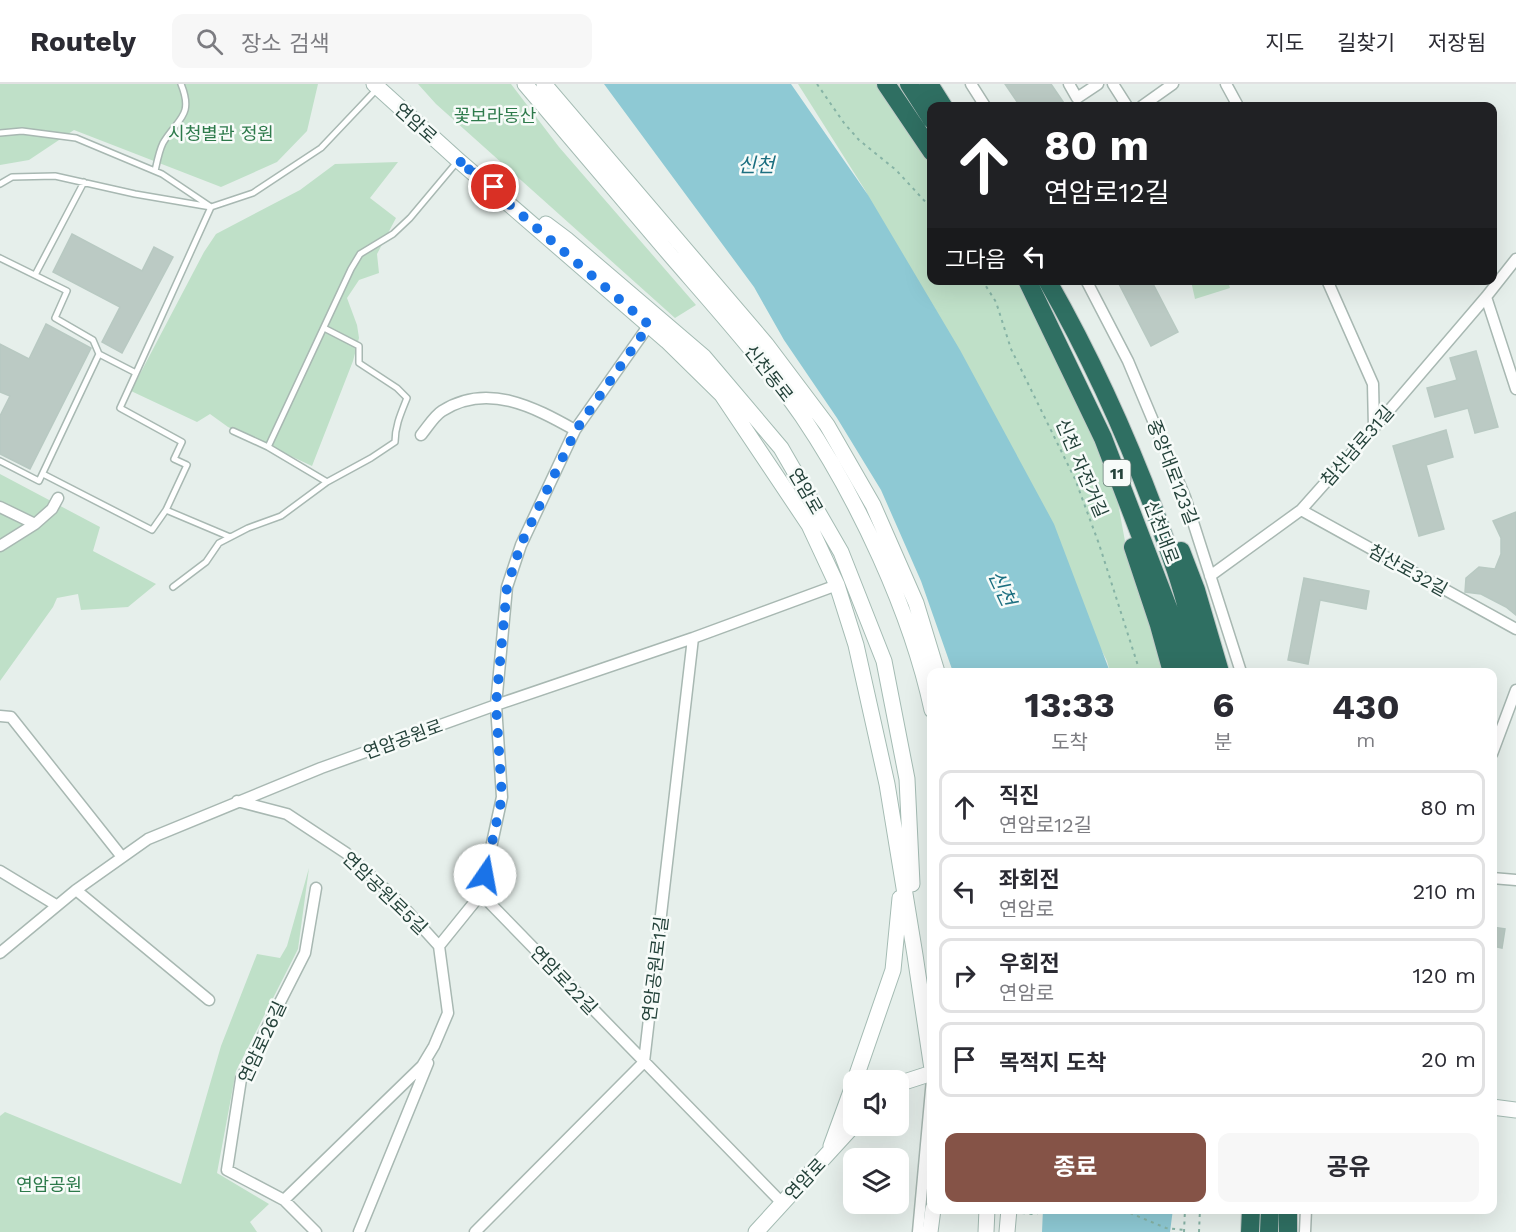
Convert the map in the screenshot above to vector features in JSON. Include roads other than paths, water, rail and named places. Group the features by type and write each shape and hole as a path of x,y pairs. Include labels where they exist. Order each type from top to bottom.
{"highway":[{"path":"886,84 927,145"},
{"path":"909,84 927,112"},
{"name":"신천대로","path":"1029,285 1103,438 1178,632 1186,668"},
{"name":"신천대로","path":"1050,285 1076,332 1118,419 1176,572 1203,668"},
{"path":"1118,419 1153,476 1196,590 1219,668"},
{"path":"1103,438 1128,532 1171,668"},
{"path":"1238,1214 1238,1232"},
{"path":"1250,1232 1251,1214"},
{"path":"1269,1232 1270,1214"},
{"path":"1288,1214 1288,1232"}],"main road":[{"name":"신천동로","path":"525,84 755,354 802,416 830,460 864,523 899,605 927,687"},
{"name":"신천동로","path":"544,84 766,344 826,425 873,506 916,603 936,668"},
{"name":"연암로","path":"378,86 458,160 668,341 722,395 809,525 837,585 856,645 887,784 902,874"},
{"name":"연암로","path":"458,160 566,239 704,357 781,448 842,552 884,661 907,779 915,955"},
{"path":"902,874 927,1037"},
{"path":"858,1070 893,970 902,874"},
{"path":"909,1080 927,1073"},
{"path":"1497,1108 1516,1110"},
{"path":"829,1152 843,1113"},
{"name":"연암로","path":"756,1232 844,1136"},
{"path":"930,1232 932,1214"},
{"path":"939,1214 940,1232"},
{"path":"986,1232 987,1214"},
{"path":"1007,1232 1013,1214"}],"street":[{"path":"971,84 982,102"},
{"path":"1069,84 1077,98 1098,84"},
{"path":"1113,84 1124,102"},
{"path":"1148,102 1173,84"},
{"path":"1226,84 1236,102"},
{"name":"침산남로31길","path":"1497,283 1516,259"},
{"name":"중앙대로123길","path":"1088,285 1132,372 1185,497 1240,668"},
{"path":"1329,285 1373,384 1374,428"},
{"name":"침산남로31길","path":"1210,576 1301,510 1495,285"},
{"path":"1486,297 1516,389"},
{"path":"439,946 481,894 502,797 496,705 507,587 521,544 576,430 649,325"},
{"path":"421,435 441,411 475,397 507,400 540,410 576,430"},
{"path":"0,546 35,524 52,509 58,498"},
{"path":"0,507 35,524"},
{"name":"침산로32길","path":"1301,510 1516,630"},
{"name":"연암공원로","path":"0,952 56,905 148,839 237,801 496,705 693,638 837,585"},
{"name":"연암공원로1길","path":"644,1062 693,638"},
{"path":"1497,741 1516,690"},
{"path":"0,716 11,717 122,857"},
{"name":"연암공원로5길","path":"237,801 287,814 346,853 399,902 439,946 448,1013 359,1232"},
{"path":"2,874 56,905"},
{"path":"1497,878 1516,880"},
{"name":"연암로26길","path":"316,888 305,953 241,1079 227,1170 284,1200 316,1232"},
{"path":"76,890 209,1000"},
{"name":"연암로22길","path":"481,894 782,1203"},
{"name":"연암공원로5길","path":"284,1200 422,1066 434,1046"},
{"path":"475,1232 644,1062"},
{"path":"918,1232 927,1133"},
{"path":"1305,1232 1306,1214"}],"lane":[{"path":"155,171 162,145 185,113 187,99 181,84"},
{"path":"0,184 12,177 55,176 135,194 211,207 253,193 321,148 378,86"},
{"path":"0,133 22,130 76,138 155,171 211,207"},
{"path":"268,447 360,254 393,234 410,218 458,160"},
{"path":"35,275 84,182"},
{"path":"43,474 152,530 166,510 187,465 174,459 182,442 120,408 211,207"},
{"path":"0,258 67,291 55,318 93,340 99,354 136,373"},
{"path":"173,587 206,562 219,543 248,528 281,516 327,482 372,458 395,442 399,416 408,398 359,363 359,346 324,328"},
{"path":"0,461 39,481 99,354"},
{"path":"233,431 268,447 327,482"},
{"path":"166,510 230,537"}],"water":[{"name":"신천","path":"604,84 791,84 868,195 960,350 1054,524 1108,668 952,668 921,581 881,490 837,418 784,340 754,287"},
{"path":"1043,1214 1172,1214 1170,1232 1042,1232"}],"park label":[{"name":"꽃보라동산","path":"495,115"},
{"name":"시청별관 정원","path":"221,133"},
{"name":"연암공원","path":"49,1184"}]}
